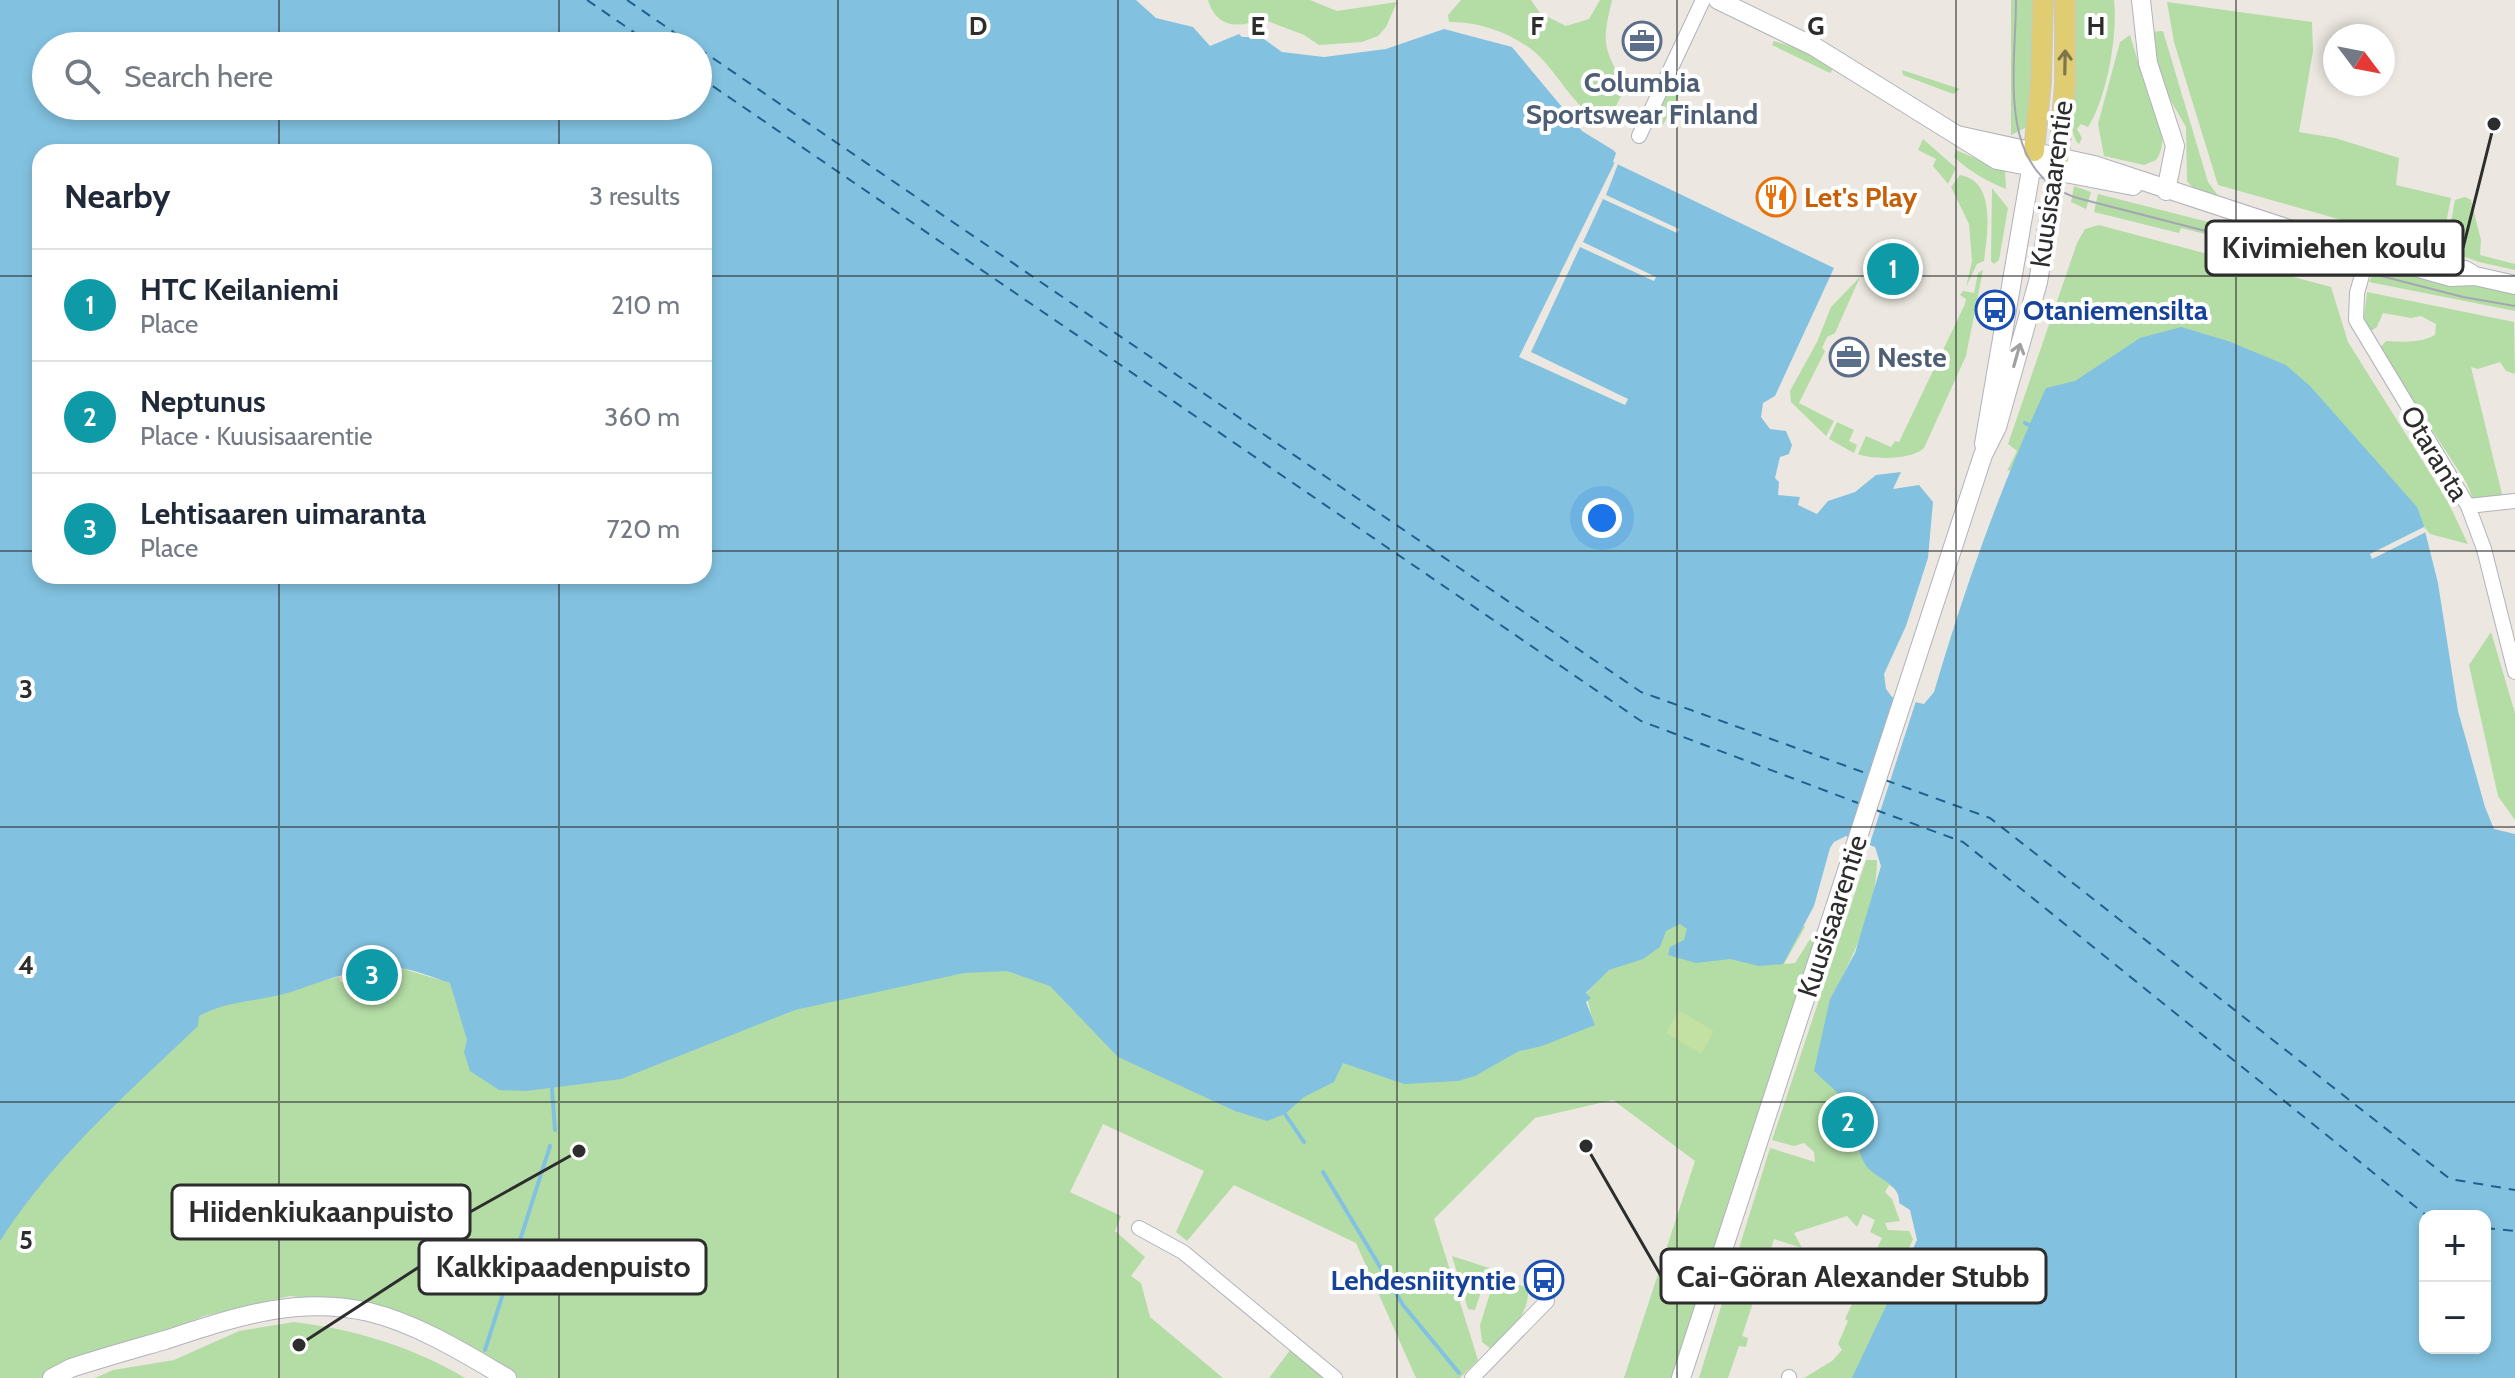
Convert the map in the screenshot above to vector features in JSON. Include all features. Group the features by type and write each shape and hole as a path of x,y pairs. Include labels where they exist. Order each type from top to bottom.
{"main road":[{"path":"1718,0 1815,47 1957,135 2033,160 2145,179 2161,190 2221,204 2311,234 2370,248 2451,277 2475,276 2515,285"},
{"name":"Kuusisaarentie","path":"1983,455 1986,420 2033,160 2041,82 2043,0"},
{"name":"Kuusisaarentie","path":"1681,1378 1983,455 1997,427 2038,282 2058,165 2065,84 2065,0"},
{"path":"2141,0 2148,63 2175,146 2161,190"},
{"path":"52,1378 71,1368 251,1312 286,1306 335,1306 370,1312 417,1329 507,1378"}],"street":[{"path":"1639,136 1703,0"},
{"name":"Otaranta","path":"2370,248 2355,309 2361,334 2468,506 2484,549 2515,672"},
{"path":"2468,506 2515,501"},
{"path":"1139,1228 1183,1252 1335,1378"},
{"path":"1472,1378 1547,1301"}],"green space":[{"path":"1208,0 1310,0 1337,11 1397,2 1386,27 1378,36 1362,42 1319,45 1304,35 1262,19 1236,25 1222,21"},
{"path":"1461,0 1531,0 1540,13 1566,26 1589,19 1600,0 1612,0 1606,27 1606,46 1625,88 1607,124 1586,111 1541,58 1522,43 1485,27 1449,22 1448,15"},
{"path":"2011,0 2036,0 2027,127 2011,135"},
{"path":"2076,0 2114,0 2115,14 2106,83 2088,127 2081,124 2077,129 2082,138 2079,144 2071,120 2070,99"},
{"path":"2167,2 2312,22 2313,51 2299,132 2335,138 2399,158 2396,185 2451,198 2441,248 2218,185 2174,42"},
{"path":"2163,31 2208,182 2219,197 2195,190 2187,181 2186,127 2164,89 2149,32"},
{"path":"2130,35 2149,98 2162,128 2160,153 2156,160 2144,165 2104,156 2098,124 2120,42"},
{"path":"1774,41 1807,51 1834,68 1830,73 1772,45"},
{"path":"1902,70 1960,89 1953,94 1903,75"},
{"path":"1669,83 1682,90 1663,125 1655,118"},
{"path":"1923,139 1956,168 1948,184 1933,166 1936,159 1918,150"},
{"path":"1956,150 2005,171 2006,189 1966,167 1954,157"},
{"path":"1960,175 1972,179 1980,187 1987,210 1984,261 1977,264 1966,287 1972,261 1969,224 1951,187"},
{"path":"2074,186 2091,192 2086,209 2071,202"},
{"path":"1992,188 2008,208 1999,260 1994,264 1991,261"},
{"path":"2098,194 2228,227 2225,239 2181,228 2179,233 2094,212"},
{"path":"2465,197 2471,200 2481,240 2480,255 2515,264 2515,270 2446,250 2455,200"},
{"path":"2099,225 2331,287 2348,342 2447,500 2468,544 2430,534 2311,387 2296,386 2007,471 2017,451 2008,444 2077,243 2085,229"},
{"path":"2384,265 2515,294 2515,311 2369,282 2374,271"},
{"path":"1983,270 1966,356 1924,448 1911,455 1892,458 1858,454 1866,436 1891,447 1895,441 1899,442 1965,304 1966,299 1960,295 1963,291 1974,293 1978,273"},
{"path":"1860,277 1835,333 1827,337 1822,348 1825,351 1799,403 1834,421 1826,436 1791,402 1790,391 1817,342 1831,307"},
{"path":"2367,292 2514,322 2515,374 2506,371 2500,362 2478,369 2471,367 2503,498 2474,501 2466,482 2379,349 2386,341 2430,338 2435,335 2436,324 2421,316 2411,318 2383,313 2377,327 2371,331 2364,317"},
{"path":"1837,422 1854,430 1849,441 1857,445 1854,453 1829,439"},
{"path":"2491,632 2515,713 2515,820 2498,796 2469,665"},
{"path":"1866,860 1877,860 1873,896 1855,950 1830,1000 1841,1047 1895,1189 1889,1185 1885,1192 1892,1199 1900,1221 1885,1223 1888,1230 1909,1231 1913,1239 1899,1271 1897,1289 1881,1319 1871,1378 1804,1378 1832,1361 1842,1350 1838,1344 1848,1321 1845,1319 1882,1238 1870,1232 1875,1220 1863,1214 1857,1227 1847,1216 1794,1233 1802,1248 1774,1239 1742,1336 1748,1338 1746,1347 1739,1346 1728,1378 1699,1378 1770,1148 1815,1162 1814,1152 1804,1143 1794,1146 1772,1140"},
{"path":"1802,922 1805,927 1784,964 1795,963 1812,936 1819,936 1672,1378 1624,1378 1695,1161 1613,1100 1535,1118 1434,1219 1478,1360 1460,1378 1416,1378 1356,1243 1234,1185 1187,1241 1176,1232 1204,1171 1103,1124 1070,1192 1121,1216 1115,1231 1145,1257 1131,1276 1141,1283 1150,1317 1223,1378 518,1378 495,1363 365,1304 290,1296 204,1316 47,1378 0,1378 0,1164 162,1016 397,967 450,983 963,959 1344,1040 1594,1025 1586,994 1609,970 1649,955 1665,931 1680,924"},
{"path":"1679,1010 1714,1031 1701,1054 1666,1033"},
{"path":"1452,1256 1489,1268 1475,1310 1468,1309"},
{"path":"1501,1279 1528,1288 1528,1298 1517,1322 1491,1349 1482,1342 1480,1325 1493,1284"},
{"path":"294,1322 338,1329 382,1341 425,1357 465,1378 95,1378 113,1370 174,1360 239,1331"},
{"path":"1291,1349 1326,1378 1269,1378"}],"sand":[{"path":"397,967 399,979 340,982 339,976"}],"water":[{"path":"0,0 1136,0 1156,18 1193,27 1210,46 1239,34 1242,37 1261,37 1282,52 1324,57 1386,49 1444,29 1512,47 1582,131 1616,153 1613,162 1834,268 1775,396 1763,403 1761,417 1770,429 1786,431 1792,445 1789,454 1780,457 1775,478 1779,482 1778,495 1800,497 1798,505 1817,514 1828,501 1855,492 1876,475 1901,472 1893,489 1919,485 1933,502 1928,558 1906,626 1884,674 1886,689 1892,697 1924,704 1934,692 1984,538 2046,388 2075,381 2140,338 2181,327 2228,341 2286,365 2311,387 2417,507 2438,583 2458,711 2485,807 2494,829 2515,834 2515,1378 1852,1378 1917,1240 1910,1210 1899,1203 1899,1196 1892,1186 1863,1161 1857,1140 1857,1111 1814,1071 1830,999 1855,953 1881,866 1875,847 1846,836 1830,848 1814,906 1783,964 1759,966 1730,959 1696,963 1668,955 1670,947 1684,940 1687,929 1680,924 1666,931 1660,947 1643,959 1609,970 1586,993 1591,998 1586,1002 1595,1025 1542,1046 1519,1051 1475,1076 1458,1081 1404,1084 1343,1063 1334,1082 1304,1097 1285,1114 1267,1121 1235,1111 1118,1057 1050,986 1007,971 964,973 795,1010 621,1079 526,1091 499,1090 470,1071 464,1052 467,1040 450,983 403,968 383,968 357,971 282,995 223,1006 199,1016 198,1026 118,1102 43,1182 0,1241"}],"pier":[{"path":"1615,162 1618,164 1606,195 1679,229 1677,233 1603,199 1583,242 1656,277 1654,281 1580,247 1531,352 1628,399 1625,405 1519,357"},
{"path":"2424,527 2426,532 2372,559 2370,554"},
{"path":"1896,695 1916,701 1868,849 1848,841"}],"waterway":[{"path":"2025,423 2029,425"},
{"path":"552,1088 555,1130"},
{"path":"1285,1114 1304,1142"},
{"path":"485,1350 550,1146"},
{"path":"1323,1172 1403,1305 1459,1373"}],"ferry route":[{"path":"587,0 634,32"},
{"path":"627,0 674,32"},
{"path":"712,58 1641,692 1871,775"},
{"path":"712,86 1641,721 1858,803"},
{"path":"1885,780 1990,818 2450,1179 2515,1190"},
{"path":"1876,810 1963,842 2420,1210"},
{"path":"2491,1229 2515,1231"}],"tram line":[{"path":"2016,0 2016,116 2022,144 2034,167 2053,186 2081,199 2463,297 2515,306"}],"place":[{"name":"Columbia Sportswear Finland","path":"1642,41"},
{"name":"Kivimiehen koulu","path":"2494,124"},
{"name":"Let's Play","path":"1776,197"},
{"name":"HTC Keilaniemi","path":"1893,269"},
{"name":"Otaniemensilta","path":"1995,310"},
{"name":"Neste","path":"1849,357"},
{"name":"Lehtisaaren uimaranta","path":"372,975"},
{"name":"Neptunus","path":"1848,1122"},
{"name":"Cai-Göran Alexander Stubb","path":"1586,1146"},
{"name":"Hiidenkiukaanpuisto","path":"579,1151"},
{"name":"Lehdesniityntie","path":"1544,1280"},
{"name":"Kalkkipaadenpuisto","path":"299,1345"}]}
